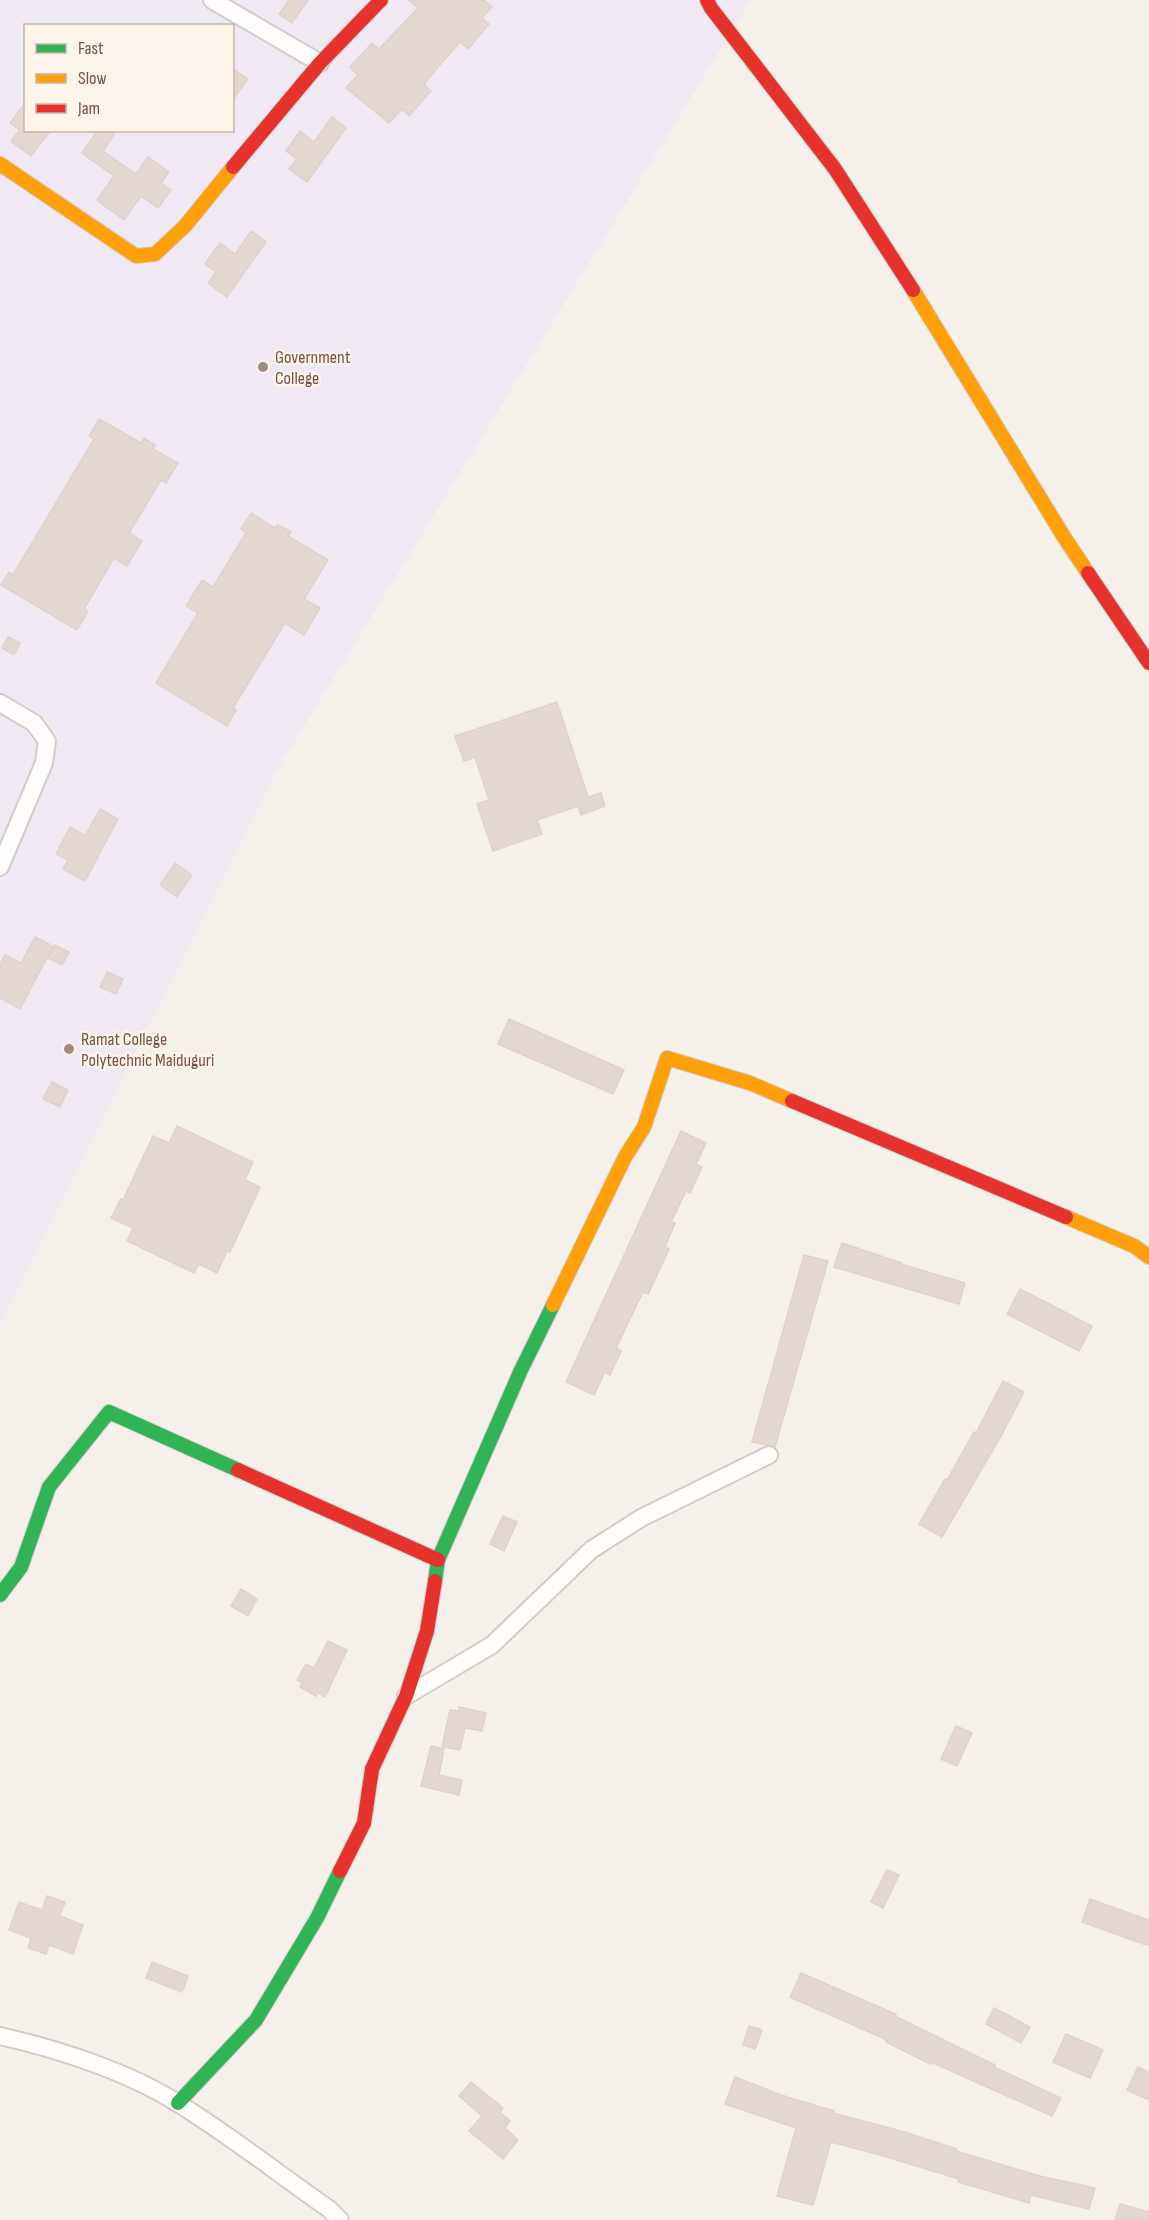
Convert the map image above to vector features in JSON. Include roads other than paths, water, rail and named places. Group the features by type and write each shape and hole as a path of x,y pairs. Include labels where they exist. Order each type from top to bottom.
{"street":[{"path":"212,0 320,63"},
{"path":"0,164 136,256 154,254 185,226 282,106 381,0"},
{"path":"707,0 835,168 942,334 1064,537 1149,663"},
{"path":"0,703 34,723 47,741 44,763 0,867"},
{"path":"178,2103 256,2020 317,1918 364,1823 372,1769 406,1696 427,1631 438,1560 521,1370 625,1157 644,1127 667,1058 750,1083 1123,1241 1149,1257"},
{"path":"0,1595 21,1567 49,1487 109,1412 438,1560"},
{"path":"406,1696 492,1645 591,1550 640,1518 769,1455"},
{"path":"0,2036 74,2057 126,2078 178,2103 329,2209 340,2220"}],"place":[{"name":"Government College","path":"263,367"},
{"name":"Ramat College Polytechnic Maiduguri","path":"69,1049"}]}
